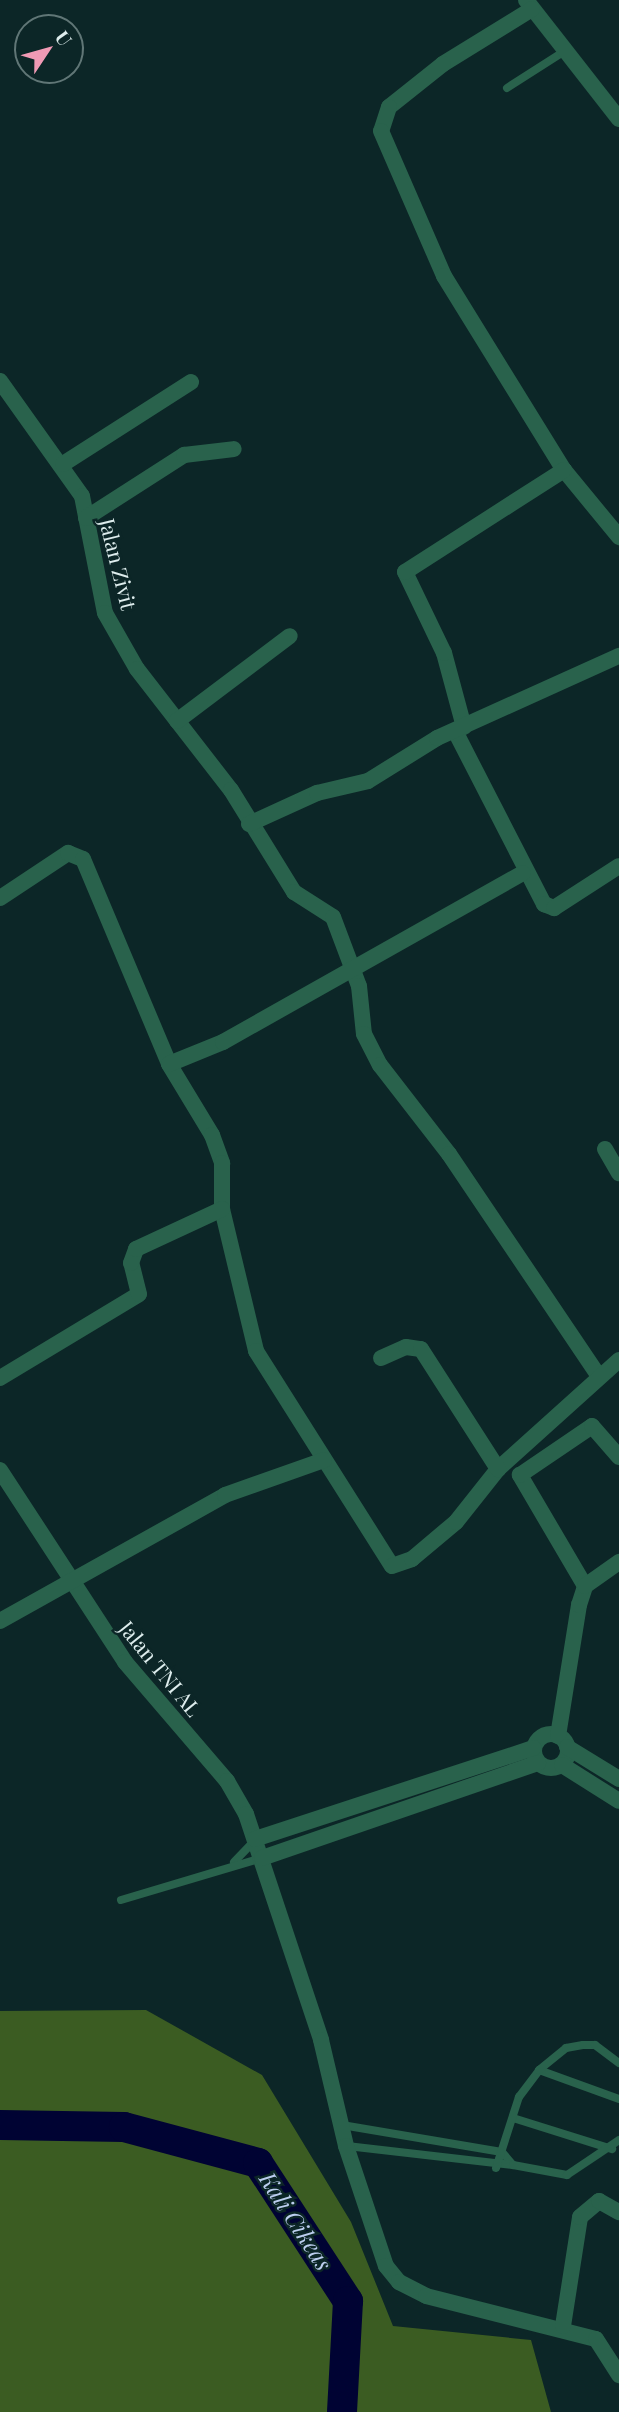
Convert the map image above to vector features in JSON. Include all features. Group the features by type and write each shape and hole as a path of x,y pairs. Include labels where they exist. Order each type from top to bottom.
{"street":[{"path":"616,111 563,52 529,4 443,64 389,107 381,131 444,276 564,470 619,537"},
{"name":"Jalan Zivit","path":"0,381 63,464 86,518 105,612 137,669 177,721 294,892 333,917 352,970 364,1034 380,1065 449,1154 598,1376"},
{"path":"63,464 191,382"},
{"path":"86,518 184,455 234,449"},
{"path":"564,470 405,572 444,653 460,729 523,873 544,904 554,908 619,866"},
{"path":"177,721 290,636"},
{"path":"249,824 317,793 368,781 460,729 619,656"},
{"path":"0,898 68,853 83,859 169,1064 212,1135 222,1163 222,1209 256,1351 392,1566 412,1559 456,1522 498,1469 598,1376 619,1360"},
{"path":"169,1064 352,970 523,873"},
{"path":"605,1149 619,1174"},
{"path":"0,1378 139,1294 131,1263 136,1249 222,1209"},
{"path":"381,1358 406,1347 421,1349 498,1469"},
{"path":"562,1765 558,1735 585,1586 520,1475 592,1426 619,1457"},
{"path":"0,1621 225,1494 324,1460"},
{"name":"Jalan TNI AL","path":"1,1473 125,1662 227,1781 262,1858 346,2146 386,2266 399,2282 426,2295 563,2326 596,2339 619,2375"},
{"path":"585,1586 619,1562"},
{"path":"262,1858 398,1813 536,1755 558,1735"},
{"path":"558,1735 619,1779"},
{"path":"255,1839 393,1795 536,1755 562,1765 619,1801"},
{"path":"393,1795 398,1813"},
{"path":"563,2326 580,2217 599,2201 619,2212"}],"lane":[{"path":"507,88 563,52"},
{"path":"234,1862 255,1839"},
{"path":"121,1900 234,1862 262,1858"},
{"path":"496,2168 513,2118 539,2070 566,2048 583,2045 595,2045 619,2063"},
{"path":"539,2070 619,2099"},
{"path":"513,2118 612,2149"},
{"path":"342,2125 502,2152 513,2165"},
{"path":"346,2146 496,2168 513,2165 567,2175 612,2149 619,2140"}],"green space":[{"path":"146,2010 262,2075 351,2222 393,2326 531,2340 551,2412 0,2412 0,2011"}],"waterway":[{"name":"Kali Cikeas","path":"0,2125 124,2127 258,2163 348,2301 342,2412"}]}
